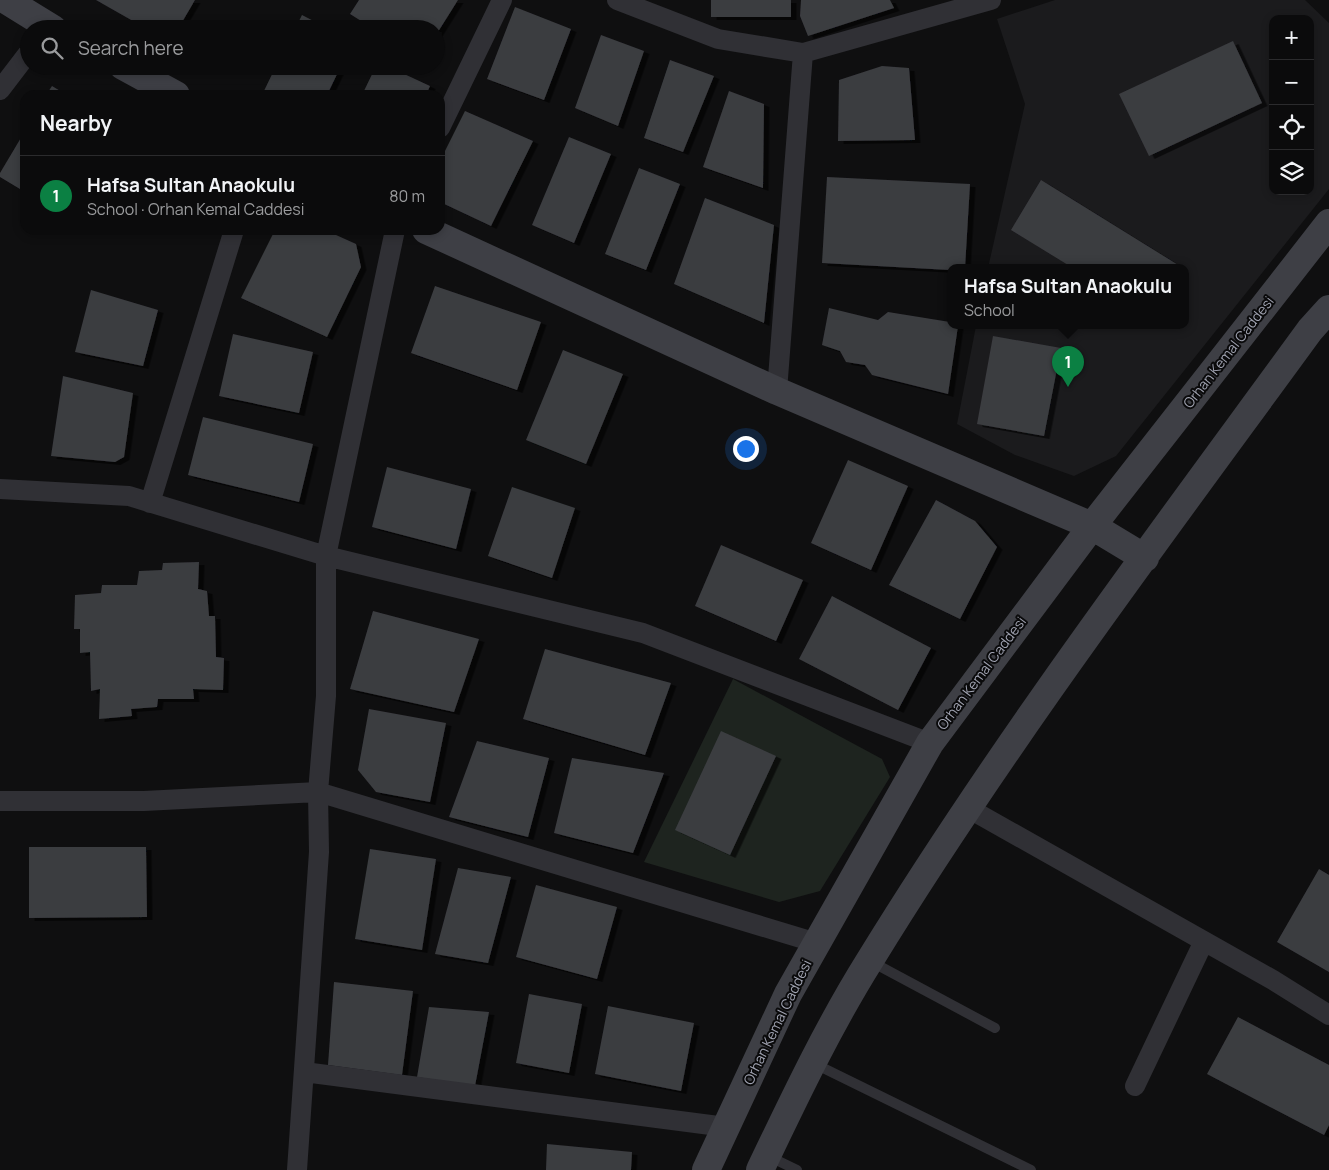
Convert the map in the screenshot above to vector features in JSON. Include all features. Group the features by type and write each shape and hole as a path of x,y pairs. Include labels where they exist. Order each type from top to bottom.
{"main road":[{"path":"6,0 37,20"},
{"path":"139,75 167,90"},
{"name":"Orhan Kemal Caddesi","path":"706,1170 788,994 930,743 1092,526 1329,223"},
{"path":"437,235 777,391 1092,526 1145,558"},
{"path":"764,1163 812,1063 869,961 1022,726 1304,337 1329,309"}],"street":[{"path":"445,118 502,0"},
{"path":"617,0 656,7 718,39 803,53 991,0"},
{"path":"777,391 803,53"},
{"path":"0,90 20,64"},
{"path":"150,503 232,235"},
{"path":"297,1170 319,852 318,792 326,696 326,556 394,235"},
{"path":"0,490 129,496 326,556 643,633 930,743"},
{"path":"0,801 144,802 318,792 817,942"},
{"path":"968,808 1204,941 1329,1015"},
{"path":"1135,1086 1204,941"},
{"path":"304,1072 726,1127"}],"lane":[{"path":"869,961 995,1028"},
{"path":"812,1063 1031,1170"},
{"path":"764,1163 797,1170"}],"shaded area":[{"path":"1055,0 1305,0 1329,23 1329,189 1116,456 1074,476 1015,455 957,424 975,329 1189,329 1189,264 989,264 1025,104 997,19"},
{"path":"733,679 882,759 890,777 820,891 779,902 644,862"}],"building":[{"path":"96,0 195,0 183,20 131,20"},
{"path":"359,0 458,0 445,21 360,20 350,14"},
{"path":"711,0 791,0 791,17 711,17"},
{"path":"801,0 890,0 894,8 808,36 800,16"},
{"path":"515,7 571,29 544,100 487,79"},
{"path":"302,15 312,20 300,20"},
{"path":"601,35 644,51 618,126 575,108"},
{"path":"1233,41 1262,103 1149,156 1119,94"},
{"path":"670,60 714,76 683,152 644,138"},
{"path":"882,66 909,68 915,140 838,141 839,80"},
{"path":"272,75 337,75 329,90 264,90"},
{"path":"372,75 406,75 430,86 428,90 364,90"},
{"path":"52,86 59,90 49,90"},
{"path":"729,91 764,104 763,188 703,167"},
{"path":"465,111 533,141 491,226 445,204 445,151"},
{"path":"569,137 611,154 574,243 532,225"},
{"path":"20,139 20,189 0,177 0,173"},
{"path":"639,168 680,184 646,270 605,254"},
{"path":"827,177 970,184 965,264 947,264 947,270 822,263"},
{"path":"1041,180 1177,264 1066,264 1011,230"},
{"path":"705,198 774,225 764,323 674,284"},
{"path":"272,235 336,235 356,244 361,267 327,337 241,298"},
{"path":"435,286 541,322 517,390 411,353"},
{"path":"91,290 158,310 143,366 75,352"},
{"path":"829,308 878,320 888,312 947,322 947,329 958,329 948,394 872,375 865,365 846,362 840,351 822,345"},
{"path":"233,334 313,352 299,413 219,396"},
{"path":"993,336 1061,348 1044,436 977,424"},
{"path":"563,350 623,374 586,464 526,440"},
{"path":"63,376 133,393 124,457 115,462 51,456"},
{"path":"203,417 313,444 299,502 188,475"},
{"path":"848,460 908,486 871,570 811,543"},
{"path":"387,467 471,489 456,549 372,527"},
{"path":"512,487 575,508 552,578 488,556"},
{"path":"936,500 975,521 997,547 960,619 889,585"},
{"path":"721,545 803,580 776,641 695,606"},
{"path":"199,562 198,589 207,591 209,616 215,616 216,657 224,658 223,690 193,689 194,699 158,699 157,707 131,709 132,716 99,719 100,689 91,691 90,652 80,653 80,629 74,629 75,595 101,593 102,585 137,585 139,571 162,570 163,563"},
{"path":"832,596 931,648 898,710 799,659"},
{"path":"373,611 479,639 454,712 350,689"},
{"path":"545,649 671,683 645,755 523,719"},
{"path":"369,709 446,723 430,802 376,792 358,770"},
{"path":"721,731 776,756 730,855 675,830"},
{"path":"477,741 549,758 528,837 449,817"},
{"path":"572,758 664,773 633,853 554,833"},
{"path":"29,847 146,847 147,917 29,918"},
{"path":"370,849 436,859 422,950 355,939"},
{"path":"458,868 511,877 488,963 435,954"},
{"path":"1319,869 1329,875 1329,972 1277,942"},
{"path":"536,885 617,907 597,979 516,957"},
{"path":"334,982 413,991 402,1075 328,1065"},
{"path":"529,994 582,1004 569,1073 516,1063"},
{"path":"608,1006 694,1023 681,1091 595,1074"},
{"path":"429,1007 489,1012 475,1086 417,1077"},
{"path":"1238,1017 1329,1065 1329,1125 1324,1135 1207,1074"},
{"path":"547,1144 632,1152 631,1170 546,1170"}],"place":[{"name":"Hafsa Sultan Anaokulu","path":"1068,387"}]}
